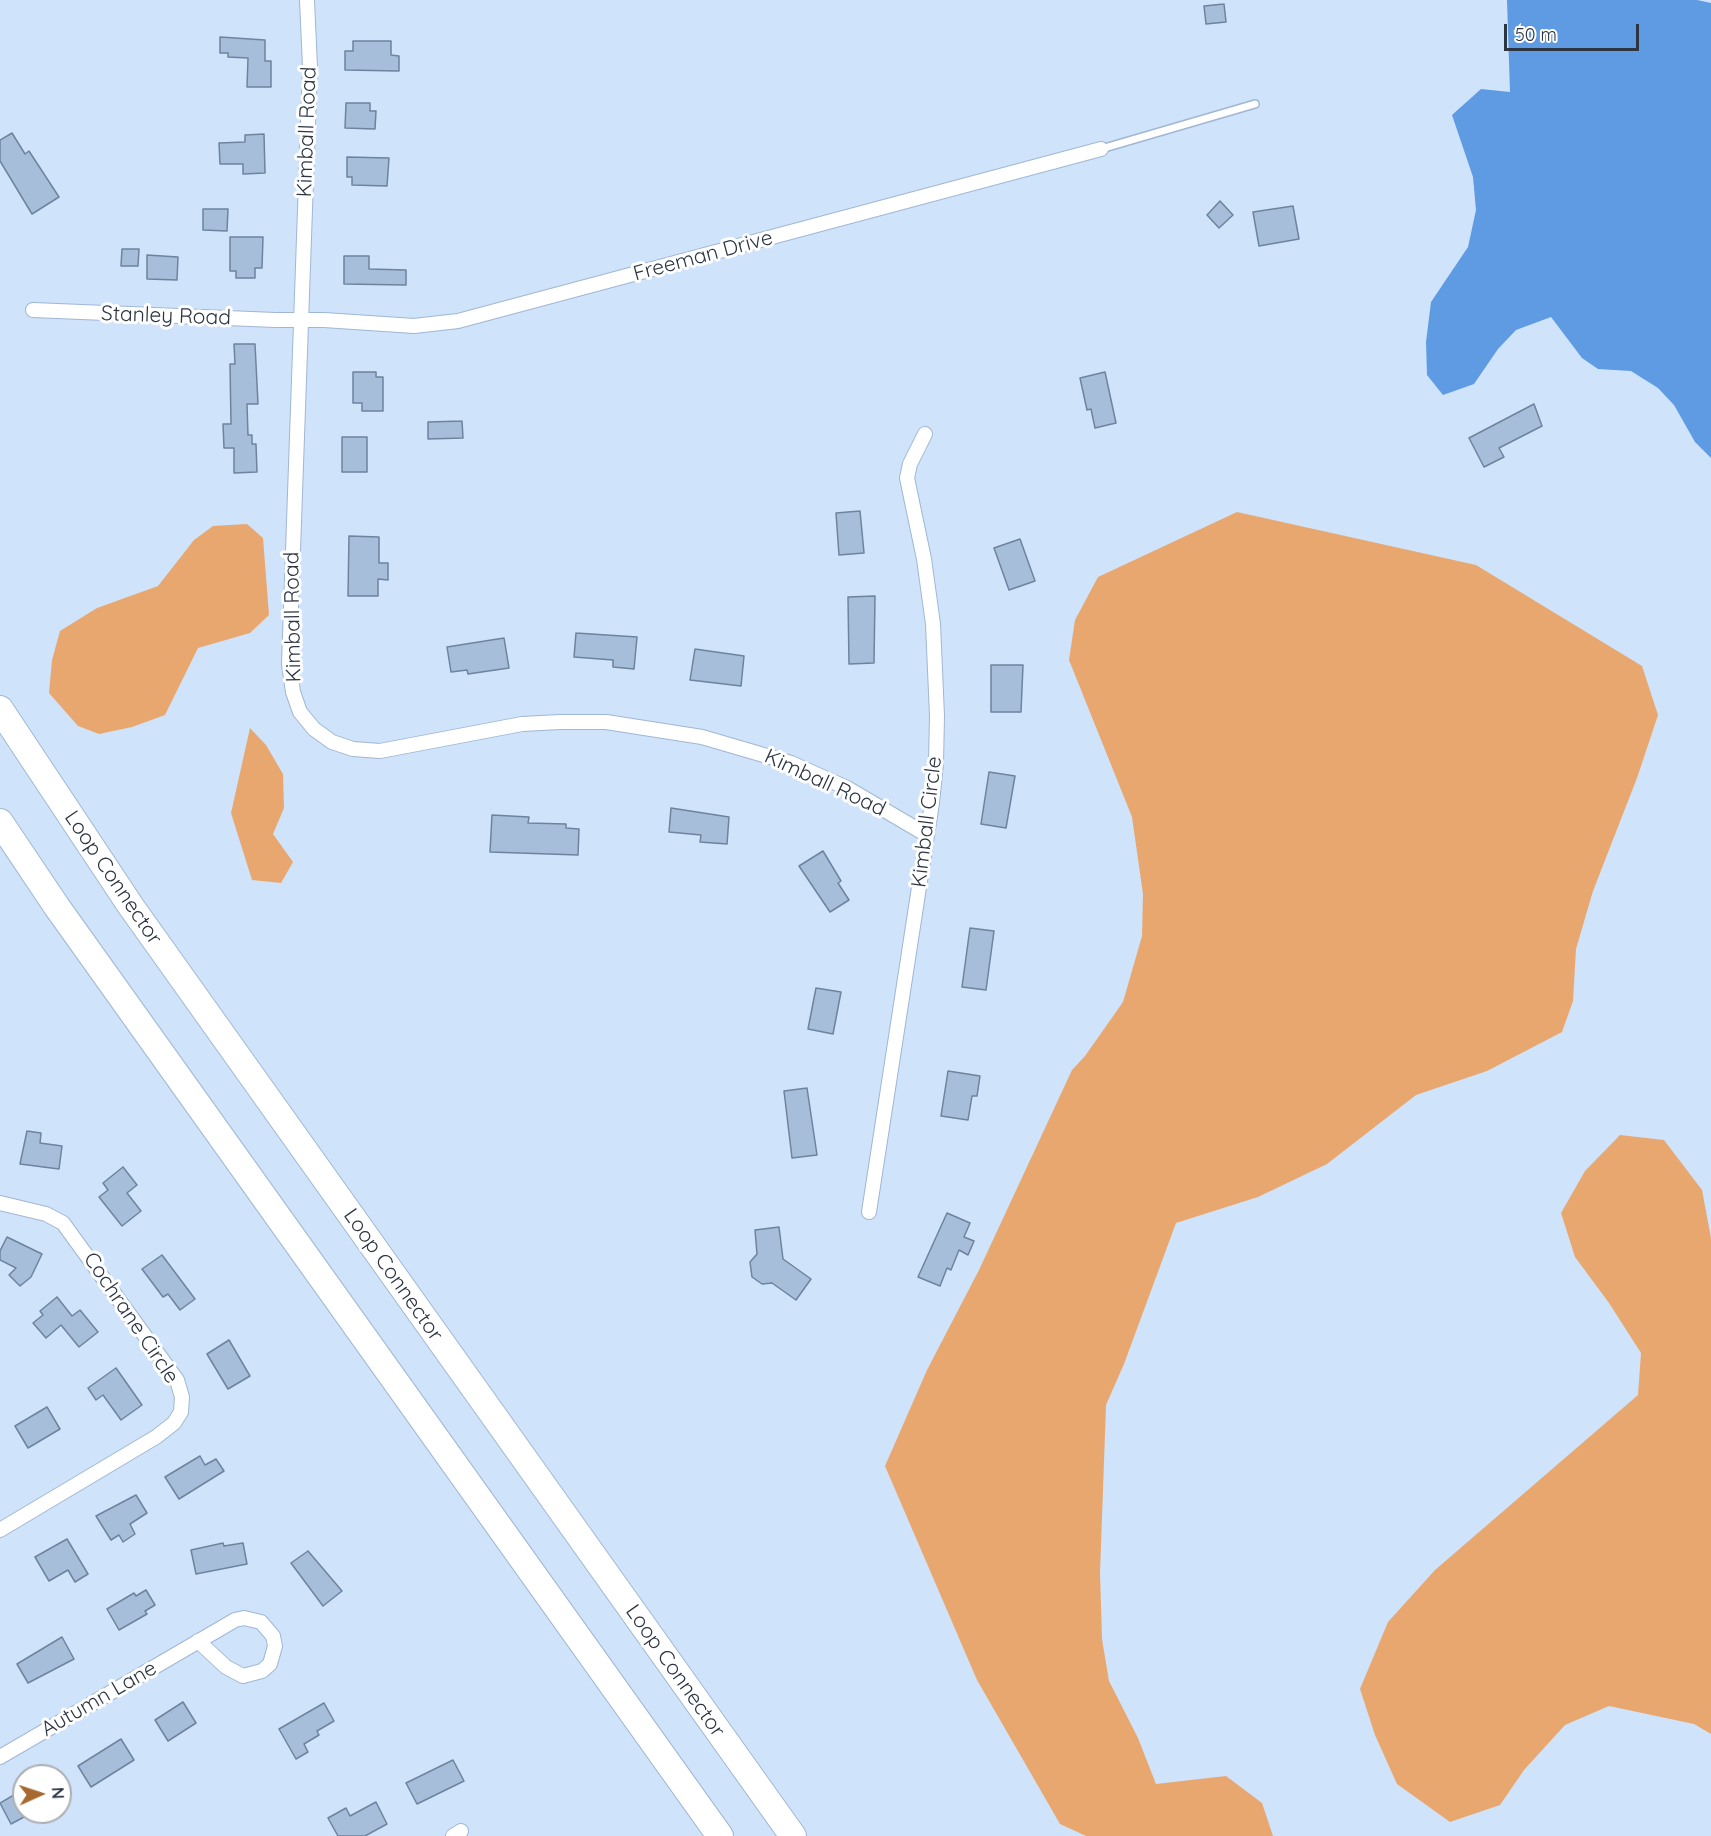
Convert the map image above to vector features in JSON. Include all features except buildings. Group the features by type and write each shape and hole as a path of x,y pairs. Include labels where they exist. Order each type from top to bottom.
{"highway":[{"name":"Loop Connector","path":"0,709 130,904 793,1836"},
{"path":"0,822 78,936 720,1836"}],"street":[{"name":"Kimball Road","path":"307,0 310,67 289,664 293,692 300,712 314,729 332,742 353,749 380,751 522,724 606,722 653,727 702,736 791,763 847,788 927,835"},
{"name":"Freeman Drive","path":"300,320 414,326 458,321 1101,149"},
{"name":"Stanley Road","path":"33,310 300,320"},
{"name":"Kimball Circle","path":"869,1212 936,763 936,672 924,559 907,478 910,464 925,434"},
{"name":"Cochrane Circle","path":"0,1203 46,1214 63,1223 177,1380 182,1397 181,1412 174,1423 156,1437 0,1530"},
{"name":"Autumn Lane","path":"0,1757 198,1641 235,1620 253,1618 268,1628 275,1646 270,1664 262,1671 243,1676 226,1667 198,1641"}],"lane":[{"path":"1101,149 1255,104"}],"shaded area":[{"path":"1237,512 1476,565 1642,666 1658,715 1637,778 1593,891 1576,949 1573,1001 1562,1032 1487,1071 1416,1095 1327,1164 1258,1197 1176,1223 1124,1364 1106,1405 1100,1573 1102,1639 1109,1681 1138,1738 1156,1784 1226,1776 1262,1803 1273,1836 1086,1836 1060,1824 977,1680 885,1466 927,1370 979,1270 1072,1070 1085,1056 1123,1002 1142,936 1143,894 1132,817 1069,660 1075,620 1098,577"},
{"path":"247,524 263,538 269,615 250,633 198,648 165,715 132,727 99,734 78,726 49,693 52,660 60,631 97,608 158,586 194,540 213,526"},
{"path":"250,728 266,745 283,774 284,808 273,834 293,862 281,883 252,880 231,813"},
{"path":"1620,1135 1664,1140 1702,1190 1711,1238 1711,1734 1694,1724 1609,1706 1565,1725 1524,1770 1500,1805 1450,1822 1397,1784 1375,1735 1360,1689 1388,1622 1435,1570 1638,1395 1641,1353 1609,1303 1575,1257 1561,1213 1585,1171"}],"water":[{"path":"1507,0 1697,0 1711,3 1711,458 1695,442 1674,405 1658,388 1631,371 1598,369 1582,358 1551,317 1516,330 1498,349 1474,384 1443,395 1427,375 1426,342 1431,302 1468,247 1476,210 1473,177 1452,115 1481,89 1510,92"}]}
